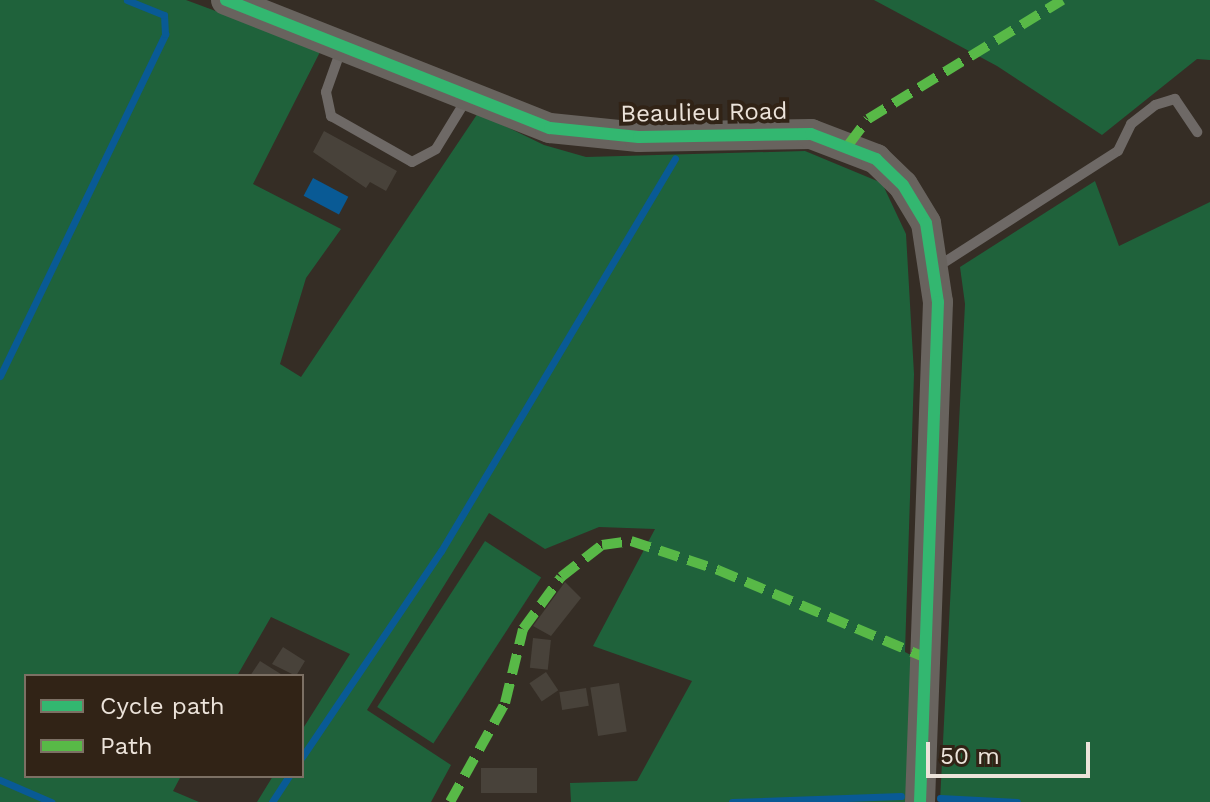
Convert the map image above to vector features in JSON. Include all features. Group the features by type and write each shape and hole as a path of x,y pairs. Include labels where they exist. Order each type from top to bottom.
{"street":[{"name":"Beaulieu Road","path":"226,0 467,98 583,134 765,132 849,144 903,185 926,223 937,267 938,377 920,802"}],"lane":[{"path":"342,47 326,92 331,116 412,162 436,149 467,98"},
{"path":"937,267 1118,151 1131,124 1155,105 1175,99 1197,132"}],"green space":[{"path":"0,0 186,0 321,50 253,184 341,229 306,278 280,364 301,377 478,113 544,145 586,157 805,151 882,183 906,234 914,374 905,652 926,663 918,802 571,802 570,783 637,781 692,681 593,646 655,529 599,527 545,549 489,513 367,710 451,765 431,802 257,802 272,778 304,778 304,727 350,654 271,617 238,674 24,674 24,778 180,778 173,791 199,802 0,802"},
{"path":"874,0 1210,0 1210,60 1197,59 1102,135 997,66"},
{"path":"1095,181 1119,246 1210,202 1210,802 940,802 965,304 960,267"},
{"path":"485,541 541,577 433,744 377,707"}],"water":[{"path":"313,178 348,197 339,214 304,196"}],"building":[{"path":"324,131 397,171 386,191 370,182 366,188 313,152"},
{"path":"565,582 581,598 551,636 533,626"},
{"path":"533,638 551,640 548,670 530,668"},
{"path":"283,647 305,661 297,674 272,664"},
{"path":"260,661 281,674 251,674"},
{"path":"546,672 558,690 542,701 529,683"},
{"path":"619,683 627,731 598,736 590,688"},
{"path":"586,688 589,706 562,710 559,692"},
{"path":"481,768 537,768 537,793 481,793"}],"waterway":[{"path":"0,376 165,34 164,15 127,0"},
{"path":"304,754 441,551 675,158"},
{"path":"272,802 288,778"},
{"path":"0,780 51,802"},
{"path":"732,802 901,796"},
{"path":"940,798 1017,802"}],"marked path":[{"path":"849,144 868,119 1062,0"},
{"path":"450,802 505,703 523,629 561,577 602,545 631,541 718,570 926,658"}],"cycle path":[{"path":"226,0 550,128 639,137 811,134 876,159 903,185 926,223 938,302 920,802"}]}
